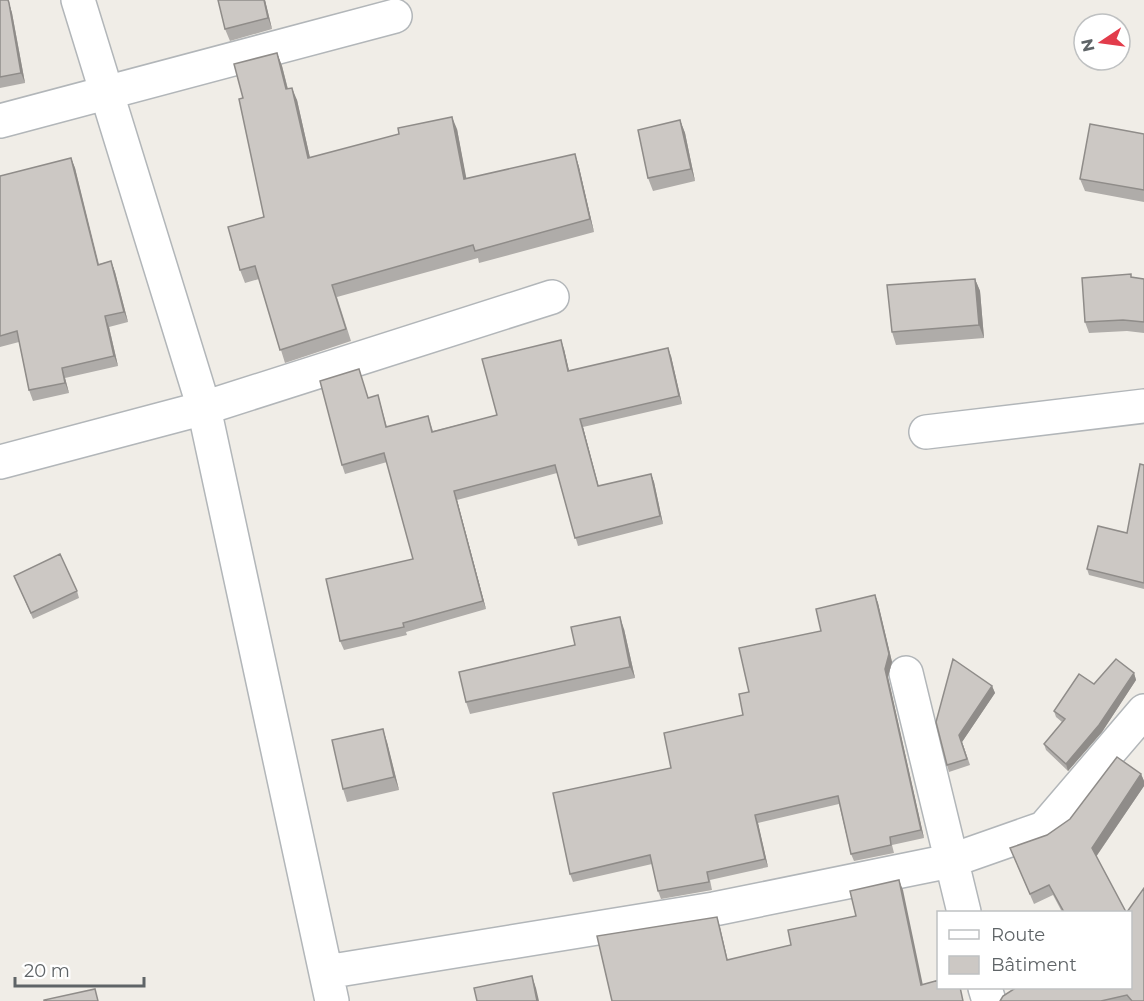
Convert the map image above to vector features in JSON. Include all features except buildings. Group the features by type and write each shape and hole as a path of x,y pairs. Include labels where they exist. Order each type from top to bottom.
{"street":[{"path":"78,0 204,408 329,986 950,861 1044,828 1144,711"},
{"path":"0,121 394,16"},
{"path":"0,462 204,408 552,297"},
{"path":"926,432 1144,406"},
{"path":"906,674 964,911"}]}
